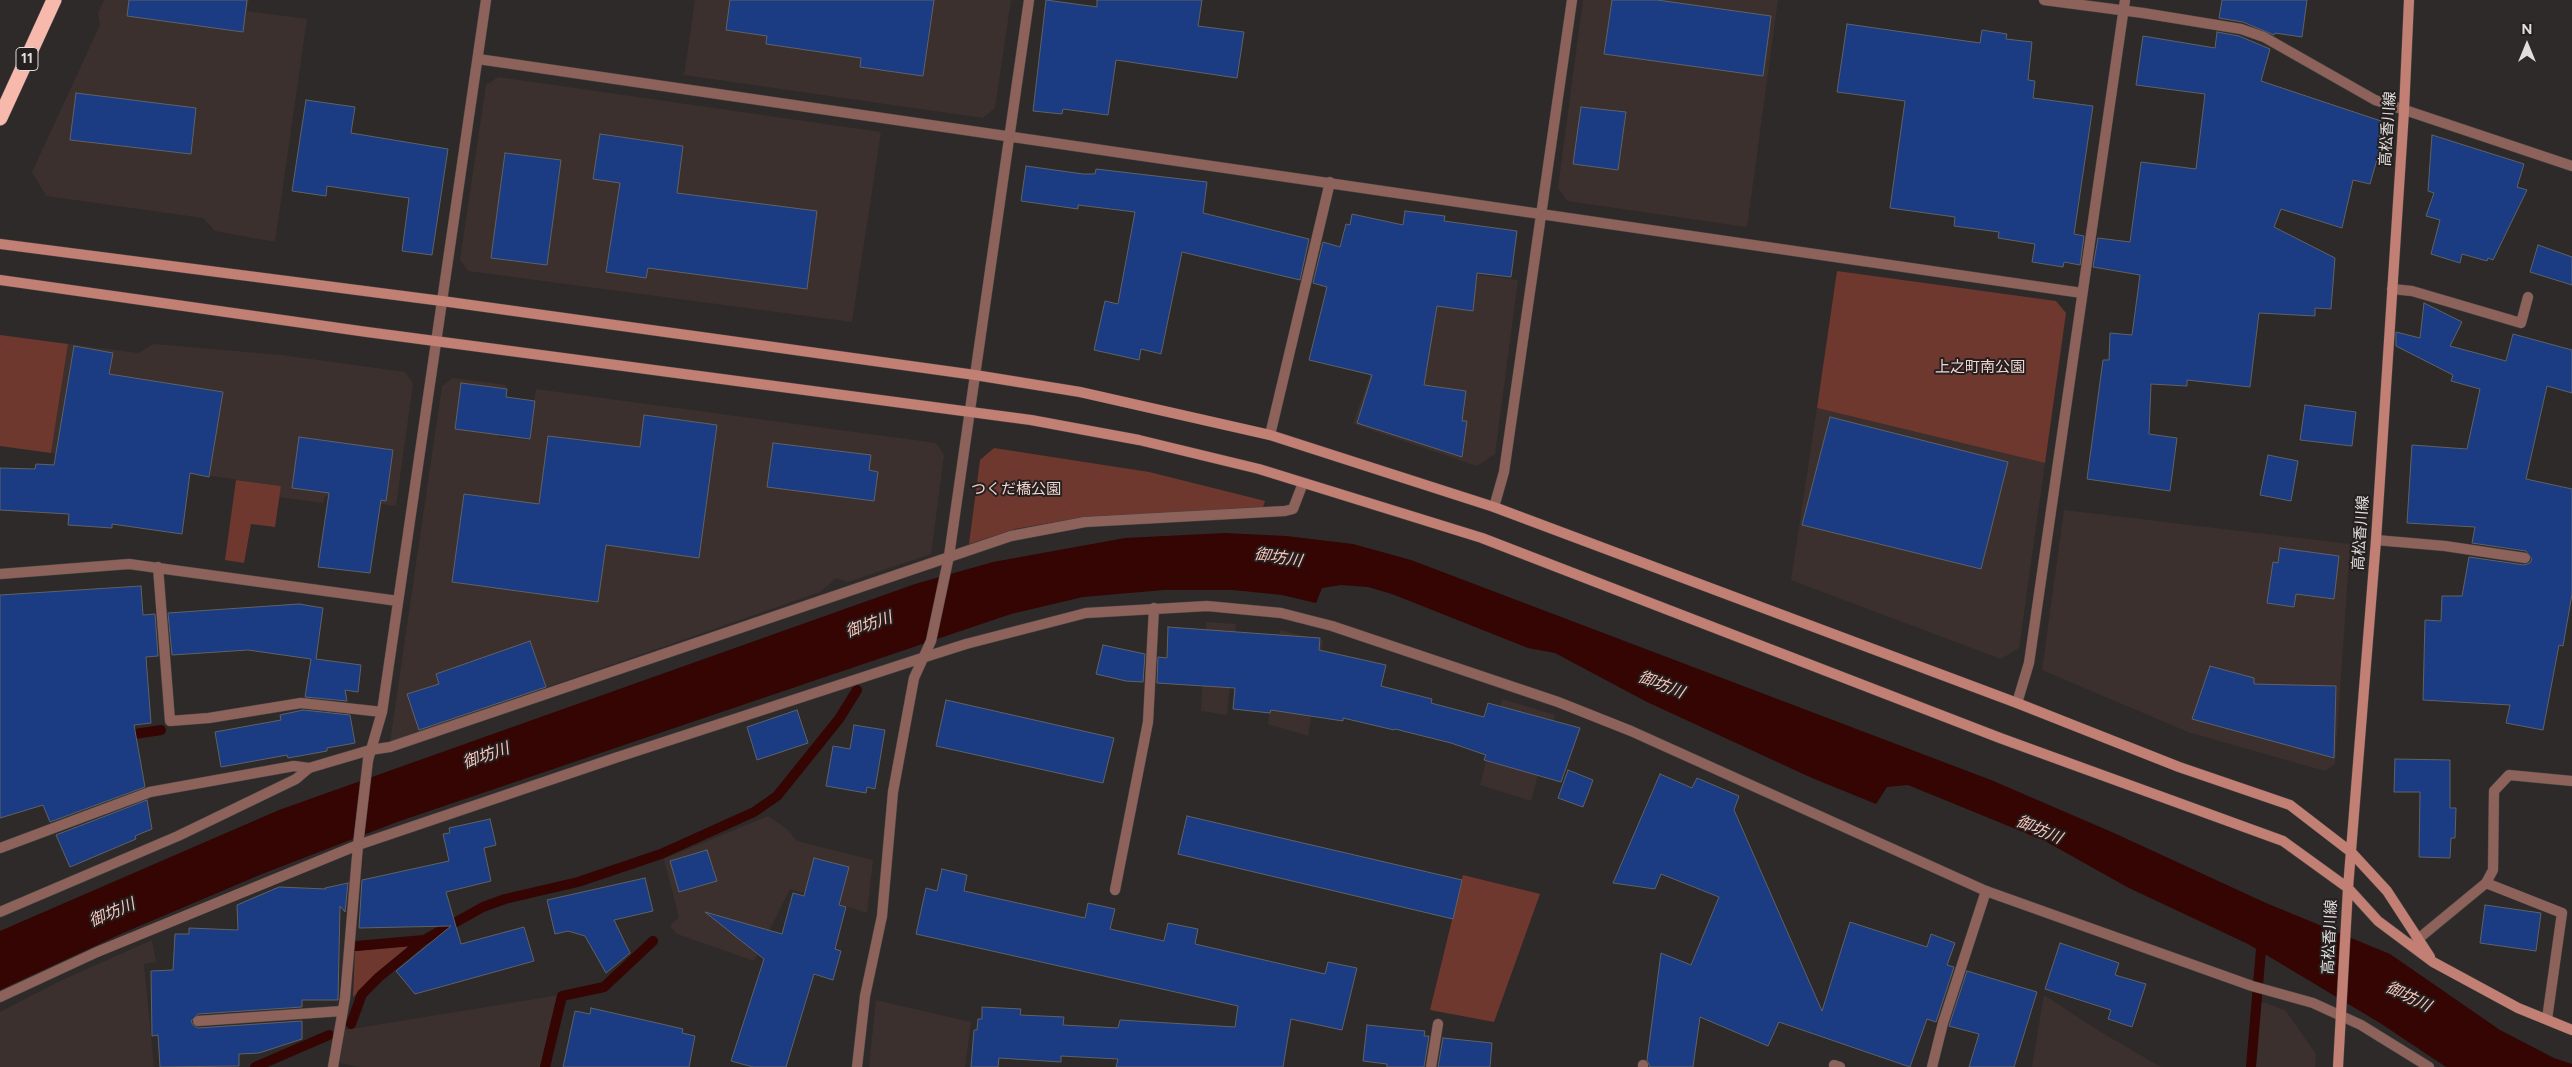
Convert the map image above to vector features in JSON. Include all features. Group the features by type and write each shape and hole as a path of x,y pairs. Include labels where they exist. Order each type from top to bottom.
{"highway":[{"name":"11","path":"0,118 54,0"}],"street":[{"path":"333,1067 345,998 359,831 369,755 382,712 486,0"},
{"path":"857,1067 865,996 882,916 893,792 914,678 922,658 932,642 949,556 1029,0"},
{"path":"1494,507 1504,472 1572,0"},
{"path":"2044,0 2123,12 2143,13 2248,32 2264,37 2375,100 2572,166"},
{"path":"2017,703 2029,663 2125,0"},
{"name":"高松香川線","path":"2338,1067 2348,888 2376,540 2404,111 2409,0"},
{"path":"478,59 2082,293"},
{"path":"1270,435 1330,182"},
{"path":"0,244 442,301 975,376 1080,392 1270,435 1494,507 2017,703 2179,767 2290,805 2351,852 2388,891 2414,942"},
{"path":"0,280 1031,420 1139,440 1259,469 1482,538 2000,738 2283,841 2348,888 2378,920 2414,942 2433,962 2518,1008 2572,1030"},
{"path":"2392,289 2412,291 2521,323 2528,297"},
{"path":"0,848 150,792 294,766 309,768 369,755 1011,536 1085,522 1285,511 1293,509 1303,483"},
{"path":"2376,540 2445,546 2525,558"},
{"path":"0,574 129,564 398,601"},
{"path":"158,567 170,721 209,718 301,703 382,712"},
{"path":"0,997 97,952 358,845 615,758 922,658 966,644 1086,612 1206,606 1281,613 1332,626 1548,699 1631,731 1986,890 2243,982 2313,1003 2361,1025 2430,1067"},
{"path":"1116,890 1148,722 1154,608"},
{"path":"0,912 178,836 296,778 309,768"},
{"path":"2414,942 2486,883 2493,870 2494,791 2509,775 2572,781"},
{"path":"2486,883 2562,914 2546,1019"},
{"path":"1932,1067 1943,1023 1986,890"},
{"path":"198,1021 342,1011"},
{"path":"1431,1067 1438,1024"}],"shaded area":[{"path":"104,0 249,0 247,11 307,19 275,242 215,231 203,218 46,196 32,172 100,25 98,13"},
{"path":"695,0 1011,0 995,108 983,118 684,75"},
{"path":"1583,0 1778,0 1747,227 1567,201 1558,188"},
{"path":"498,77 881,132 852,322 468,271 460,260 486,85"},
{"path":"1397,264 1518,280 1495,454 1477,466 1353,424 1371,372"},
{"path":"68,344 138,353 154,344 282,355 405,372 413,384 396,506 325,496 323,503 279,497 281,486 51,453"},
{"path":"453,378 506,385 499,437 528,440 536,389 936,443 944,455 931,554 848,582 836,578 820,592 390,742 442,386"},
{"path":"1817,408 2045,463 2019,648 2001,659 1791,580"},
{"path":"2064,510 2350,544 2335,764 2325,771 2188,732 2042,670"},
{"path":"1206,622 1236,624 1227,715 1201,711"},
{"path":"1280,630 1323,641 1308,736 1268,724"},
{"path":"1502,699 1555,715 1531,801 1480,785"},
{"path":"768,816 787,829 797,841 873,860 867,913 790,889 754,961 677,934 670,926 679,917 664,859"},
{"path":"152,940 156,962 144,964 154,1067 0,1067 0,1012 58,982"},
{"path":"560,995 544,1067 360,1067 340,1063 345,1030"},
{"path":"2044,995 2099,1031 2161,1067 2032,1067"},
{"path":"876,1000 971,1022 965,1067 869,1067"},
{"path":"2259,1001 2285,1010 2316,1054 2315,1067 2253,1067"}],"green space":[{"name":"上之町南公園","path":"1837,271 2056,301 2066,313 2045,463 1817,408"},
{"path":"0,335 68,344 51,453 0,446"},
{"name":"つくだ橋公園","path":"994,448 1149,472 1265,501 1263,507 1084,517 1015,529 969,544 980,460"},
{"path":"236,480 281,486 275,527 251,524 244,563 225,560"},
{"path":"1463,875 1540,894 1494,1022 1430,1010"},
{"path":"409,946 374,975 353,997 355,951"}],"water":[{"name":"御坊川","path":"1225,533 1286,536 1353,544 1411,560 1991,780 2114,833 2266,903 2390,954 2500,1030 2554,1058 2572,1064 2572,1067 2446,1067 2380,1023 2248,944 2127,887 2045,841 1908,785 1887,787 1876,804 1812,778 1647,702 1555,653 1528,648 1392,594 1368,587 1341,585 1322,588 1316,603 1282,595 1233,590 1164,590 1083,597 1011,614 397,822 262,874 123,933 0,990 0,931 279,810 915,584 993,562 1125,538"}],"building":[{"path":"129,0 247,0 243,32 127,16"},
{"path":"730,0 934,0 923,76 860,67 861,58 766,44 767,36 726,30"},
{"path":"1046,0 1097,7 1097,0 1202,0 1198,26 1244,32 1237,78 1116,60 1108,115 1063,109 1062,114 1033,111"},
{"path":"1612,0 1657,0 1771,16 1763,76 1604,54"},
{"path":"2222,0 2307,0 2302,37 2275,33 2274,35 2243,22 2219,18"},
{"path":"1847,24 1980,43 1982,30 2007,34 2006,39 2032,42 2028,80 2035,81 2033,98 2093,106 2074,234 2084,236 2080,265 2064,262 2063,267 2032,262 2035,244 1998,238 1999,232 1954,226 1955,217 1890,208 1905,101 1837,92"},
{"path":"2217,32 2239,36 2270,49 2261,81 2381,121 2378,156 2370,184 2353,180 2342,228 2281,209 2274,227 2335,258 2331,309 2315,308 2315,316 2259,313 2250,387 2187,380 2187,386 2151,384 2149,434 2177,438 2170,491 2087,479 2103,360 2109,360 2110,333 2132,335 2140,275 2093,267 2098,238 2130,242 2141,162 2196,169 2205,94 2136,85 2143,36 2215,48"},
{"path":"76,93 196,108 191,154 70,140"},
{"path":"306,100 355,107 351,133 448,149 432,255 402,251 409,198 327,186 326,196 292,191"},
{"path":"1581,107 1626,112 1618,170 1573,164"},
{"path":"600,134 683,146 677,193 817,211 807,289 648,268 646,278 606,272 620,183 593,179"},
{"path":"2432,135 2524,164 2517,187 2527,190 2493,260 2488,258 2487,261 2462,254 2460,263 2431,254 2440,220 2426,216 2434,193 2428,191"},
{"path":"505,153 561,160 547,265 491,258"},
{"path":"1026,166 1083,174 1095,174 1096,169 1207,182 1203,213 1309,239 1300,280 1182,252 1161,354 1141,349 1139,360 1094,350 1105,301 1118,304 1135,212 1078,205 1078,209 1021,201"},
{"path":"1405,211 1445,216 1444,221 1517,231 1511,277 1477,273 1473,311 1437,306 1424,385 1466,391 1462,421 1467,421 1462,457 1357,423 1372,375 1309,360 1327,287 1313,283 1323,242 1340,247 1346,224 1350,225 1352,214 1403,225"},
{"path":"2538,245 2572,257 2572,285 2530,272"},
{"path":"2424,303 2462,322 2450,346 2506,361 2513,334 2572,350 2572,393 2547,386 2526,479 2572,489 2572,594 2563,646 2559,645 2543,730 2506,723 2510,705 2423,700 2425,620 2441,621 2442,596 2462,596 2469,557 2524,565 2530,563 2532,559 2526,551 2472,543 2475,527 2407,523 2412,445 2467,449 2480,389 2451,381 2453,375 2396,346 2396,332 2420,338"},
{"path":"74,346 113,353 109,374 223,392 209,477 190,473 182,534 112,524 112,528 68,525 69,514 0,510 0,468 35,469 36,464 54,465"},
{"path":"461,383 507,389 506,397 535,401 530,439 455,429"},
{"path":"2305,405 2356,412 2352,446 2300,440"},
{"path":"644,415 717,425 699,558 606,545 598,602 452,582 464,494 539,504 548,436 640,447"},
{"path":"1830,417 2008,462 1981,569 1802,525"},
{"path":"299,437 393,450 386,501 381,500 370,573 318,567 329,493 292,488"},
{"path":"773,443 871,455 869,470 878,472 874,501 767,487"},
{"path":"2268,455 2298,461 2291,501 2260,495"},
{"path":"2280,548 2339,556 2334,599 2296,594 2294,607 2267,603 2273,562 2278,563"},
{"path":"141,586 143,615 155,614 158,656 146,657 151,723 134,725 145,787 50,822 43,805 0,818 0,595"},
{"path":"299,604 323,608 316,659 361,665 358,692 345,690 347,701 305,697 311,659 248,650 172,655 168,613"},
{"path":"1168,627 1320,638 1319,650 1386,665 1381,686 1432,699 1431,703 1484,717 1488,703 1580,728 1561,782 1484,760 1486,755 1451,743 1395,729 1343,718 1343,721 1271,710 1270,713 1233,709 1235,688 1157,683 1158,657 1167,658"},
{"path":"530,641 546,687 419,730 407,694 439,684 436,674"},
{"path":"1103,645 1145,654 1143,682 1126,681 1096,674"},
{"path":"2210,666 2254,678 2254,684 2336,686 2334,758 2192,719"},
{"path":"946,700 1114,738 1103,783 936,746"},
{"path":"303,710 350,715 355,743 327,748 327,751 288,758 287,755 221,767 215,732 281,720 280,715"},
{"path":"797,710 808,743 757,760 747,727"},
{"path":"854,725 885,730 875,789 867,787 866,793 826,786 833,746 850,749"},
{"path":"2395,759 2450,760 2450,808 2456,808 2455,838 2451,838 2450,858 2419,857 2420,792 2394,792"},
{"path":"1568,770 1593,780 1583,807 1558,798"},
{"path":"1660,774 1692,788 1697,778 1739,796 1734,810 1822,1011 1850,922 1927,947 1931,934 1955,943 1947,965 1954,967 1936,1022 1927,1019 1910,1067 1779,1022 1768,1046 1700,1017 1693,1067 1650,1067 1647,1060 1661,953 1691,965 1719,897 1661,874 1655,889 1613,883"},
{"path":"147,800 152,829 135,836 136,839 70,867 56,835"},
{"path":"1187,816 1462,880 1453,919 1178,854"},
{"path":"490,819 496,845 484,848 491,881 446,892 461,944 524,927 534,961 415,994 396,971 451,926 359,928 362,880 449,861 443,834 450,833 449,828"},
{"path":"707,850 717,881 679,892 670,861"},
{"path":"814,858 849,867 839,905 846,907 835,949 841,951 833,980 814,974 786,1067 753,1067 731,1061 764,959 705,912 782,934 793,893 804,896"},
{"path":"942,869 967,875 964,891 1085,918 1088,903 1115,909 1110,929 1164,941 1168,923 1198,929 1195,944 1325,974 1328,962 1357,968 1342,1030 1291,1019 1283,1067 1116,1067 1118,1059 1061,1056 1061,1062 999,1058 998,1067 971,1067 974,1030 977,1030 978,1019 982,1019 982,1007 1021,1009 1020,1015 1064,1017 1063,1025 1118,1028 1120,1020 1235,1027 1238,1006 916,934 926,888 937,891"},
{"path":"645,878 653,911 614,920 630,953 606,973 585,936 568,931 555,934 547,900"},
{"path":"348,883 345,912 340,906 338,1000 302,1000 302,1007 198,1014 191,1021 198,1028 302,1021 302,1039 259,1053 239,1054 239,1066 160,1067 158,1035 152,1036 151,971 173,970 175,934 189,934 189,928 238,930 237,905 279,887 326,889"},
{"path":"2485,905 2541,913 2536,951 2480,943"},
{"path":"2060,943 2119,963 2115,975 2146,984 2132,1027 2108,1019 2111,1010 2045,989"},
{"path":"1967,971 2037,992 2014,1067 1969,1067 1979,1034 1949,1026"},
{"path":"591,1008 683,1029 682,1033 695,1036 689,1067 563,1067 575,1011 590,1014"},
{"path":"1367,1025 1425,1031 1424,1036 1429,1036 1424,1067 1387,1067 1387,1064 1363,1061"},
{"path":"1443,1038 1492,1043 1490,1067 1438,1067"}],"waterway":[{"path":"351,1024 362,994 379,977 424,940 483,907 505,899 578,882 661,854 754,812 777,796 839,719 857,690"},
{"path":"122,736 161,730"},
{"path":"2251,1067 2262,938"},
{"path":"356,946 424,940"},
{"path":"545,1067 562,996 604,987 653,941"},
{"path":"255,1067 329,1035"}]}
